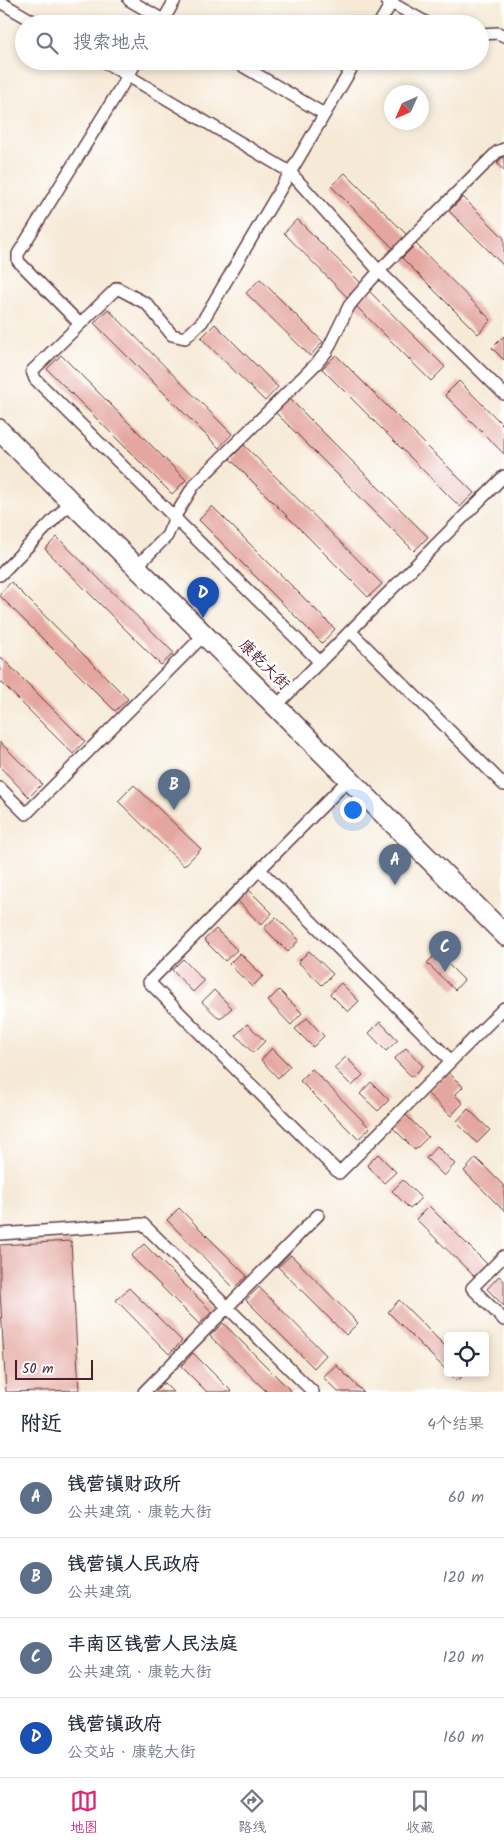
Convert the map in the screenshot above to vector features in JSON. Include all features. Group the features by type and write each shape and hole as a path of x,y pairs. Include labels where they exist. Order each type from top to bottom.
{"street":[{"path":"129,0 153,15"},
{"path":"168,15 175,0"},
{"path":"383,15 390,1 414,15"},
{"path":"0,2 22,15"},
{"path":"489,34 498,33 504,36"},
{"path":"118,70 290,172 379,271 504,394"},
{"path":"80,324 18,261 18,254 132,70"},
{"path":"249,70 324,114"},
{"path":"320,662 35,379 32,371 117,288 147,304 172,334 185,338 202,322 351,70"},
{"path":"139,564 167,536 184,499 194,486 327,351 349,306 379,271 497,152 504,149"},
{"name":"康乾大街","path":"0,425 279,703 349,779 504,940"},
{"name":"康乾大街","path":"0,437 201,638 504,927"},
{"path":"279,703 504,476"},
{"path":"0,575 68,505"},
{"path":"350,631 504,785"},
{"path":"0,788 26,814 201,638"},
{"path":"349,779 149,982 339,1173 504,1008"},
{"path":"260,870 451,1061"},
{"path":"144,1392 318,1215"},
{"path":"0,1234 143,1224 313,1392"},
{"path":"504,1256 472,1288 504,1320"}],"building":[{"path":"504,156 504,171 497,163"},
{"path":"345,173 408,236 395,250 331,186"},
{"path":"463,197 504,238 504,266 449,211"},
{"path":"297,219 361,283 347,297 284,233"},
{"path":"416,244 491,320 478,334 402,258"},
{"path":"260,279 323,342 310,356 246,293"},
{"path":"369,291 445,367 431,381 355,305"},
{"path":"108,309 232,434 219,448 94,323"},
{"path":"215,324 278,387 265,401 201,338"},
{"path":"504,336 504,360 492,348"},
{"path":"61,355 186,480 172,494 47,369"},
{"path":"336,355 474,493 460,507 322,369"},
{"path":"459,381 504,426 504,454 445,395"},
{"path":"290,399 428,537 414,551 276,413"},
{"path":"244,445 382,584 368,597 230,459"},
{"path":"212,506 335,629 322,643 199,520"},
{"path":"57,537 174,653 161,665 45,549"},
{"path":"11,582 128,699 115,711 0,596"},
{"path":"0,656 85,741 73,754 0,681"},
{"path":"0,742 42,784 29,797 0,767"},
{"path":"134,785 201,849 184,866 118,801"},
{"path":"249,890 272,913 261,925 238,901"},
{"path":"276,917 299,940 288,952 264,928"},
{"path":"216,929 237,950 225,961 204,940"},
{"path":"309,951 333,974 322,985 298,962"},
{"path":"240,953 263,976 252,987 229,964"},
{"path":"437,953 464,980 455,990 427,963"},
{"path":"183,959 204,981 193,992 172,970"},
{"path":"341,983 359,1001 348,1012 330,994"},
{"path":"214,990 232,1008 220,1019 202,1002"},
{"path":"279,990 302,1013 291,1025 268,1001"},
{"path":"307,1018 324,1036 313,1047 295,1029"},
{"path":"380,1022 398,1040 386,1051 369,1033"},
{"path":"247,1024 265,1041 253,1053 236,1035"},
{"path":"272,1048 290,1066 278,1078 261,1060"},
{"path":"406,1048 423,1066 412,1077 394,1059"},
{"path":"346,1057 363,1075 352,1086 334,1068"},
{"path":"312,1069 370,1128 358,1139 300,1081"},
{"path":"448,1072 463,1087 455,1095 463,1103 451,1116 427,1093"},
{"path":"371,1082 389,1100 378,1111 360,1094"},
{"path":"468,1109 490,1130 477,1143 456,1122"},
{"path":"405,1114 428,1137 415,1150 392,1127"},
{"path":"437,1146 455,1164 444,1176 426,1158"},
{"path":"378,1154 396,1172 384,1183 367,1165"},
{"path":"476,1158 504,1186 504,1211 464,1171"},
{"path":"403,1180 421,1198 410,1209 392,1191"},
{"path":"429,1206 490,1267 478,1280 416,1219"},
{"path":"179,1208 247,1276 234,1288 167,1220"},
{"path":"71,1241 79,1390 6,1392 0,1292 0,1245"},
{"path":"144,1244 212,1312 199,1324 131,1256"},
{"path":"291,1255 358,1323 346,1335 278,1267"},
{"path":"499,1276 504,1281 504,1306 487,1289"},
{"path":"259,1287 326,1355 314,1368 246,1300"},
{"path":"129,1288 182,1341 169,1354 116,1300"},
{"path":"399,1300 444,1345 444,1368 388,1312"},
{"path":"223,1323 292,1392 267,1392 210,1336"},
{"path":"193,1353 232,1392 207,1392 181,1366"},
{"path":"336,1365 363,1392 338,1392 323,1377"},
{"path":"453,1377 462,1377 457,1381"},
{"path":"164,1383 173,1392 155,1392"}],"place":[{"name":"钱营镇政府","path":"203,618"},
{"name":"钱营镇人民政府","path":"174,810"},
{"name":"钱营镇财政所","path":"395,885"},
{"name":"丰南区钱营人民法庭","path":"445,972"}]}
